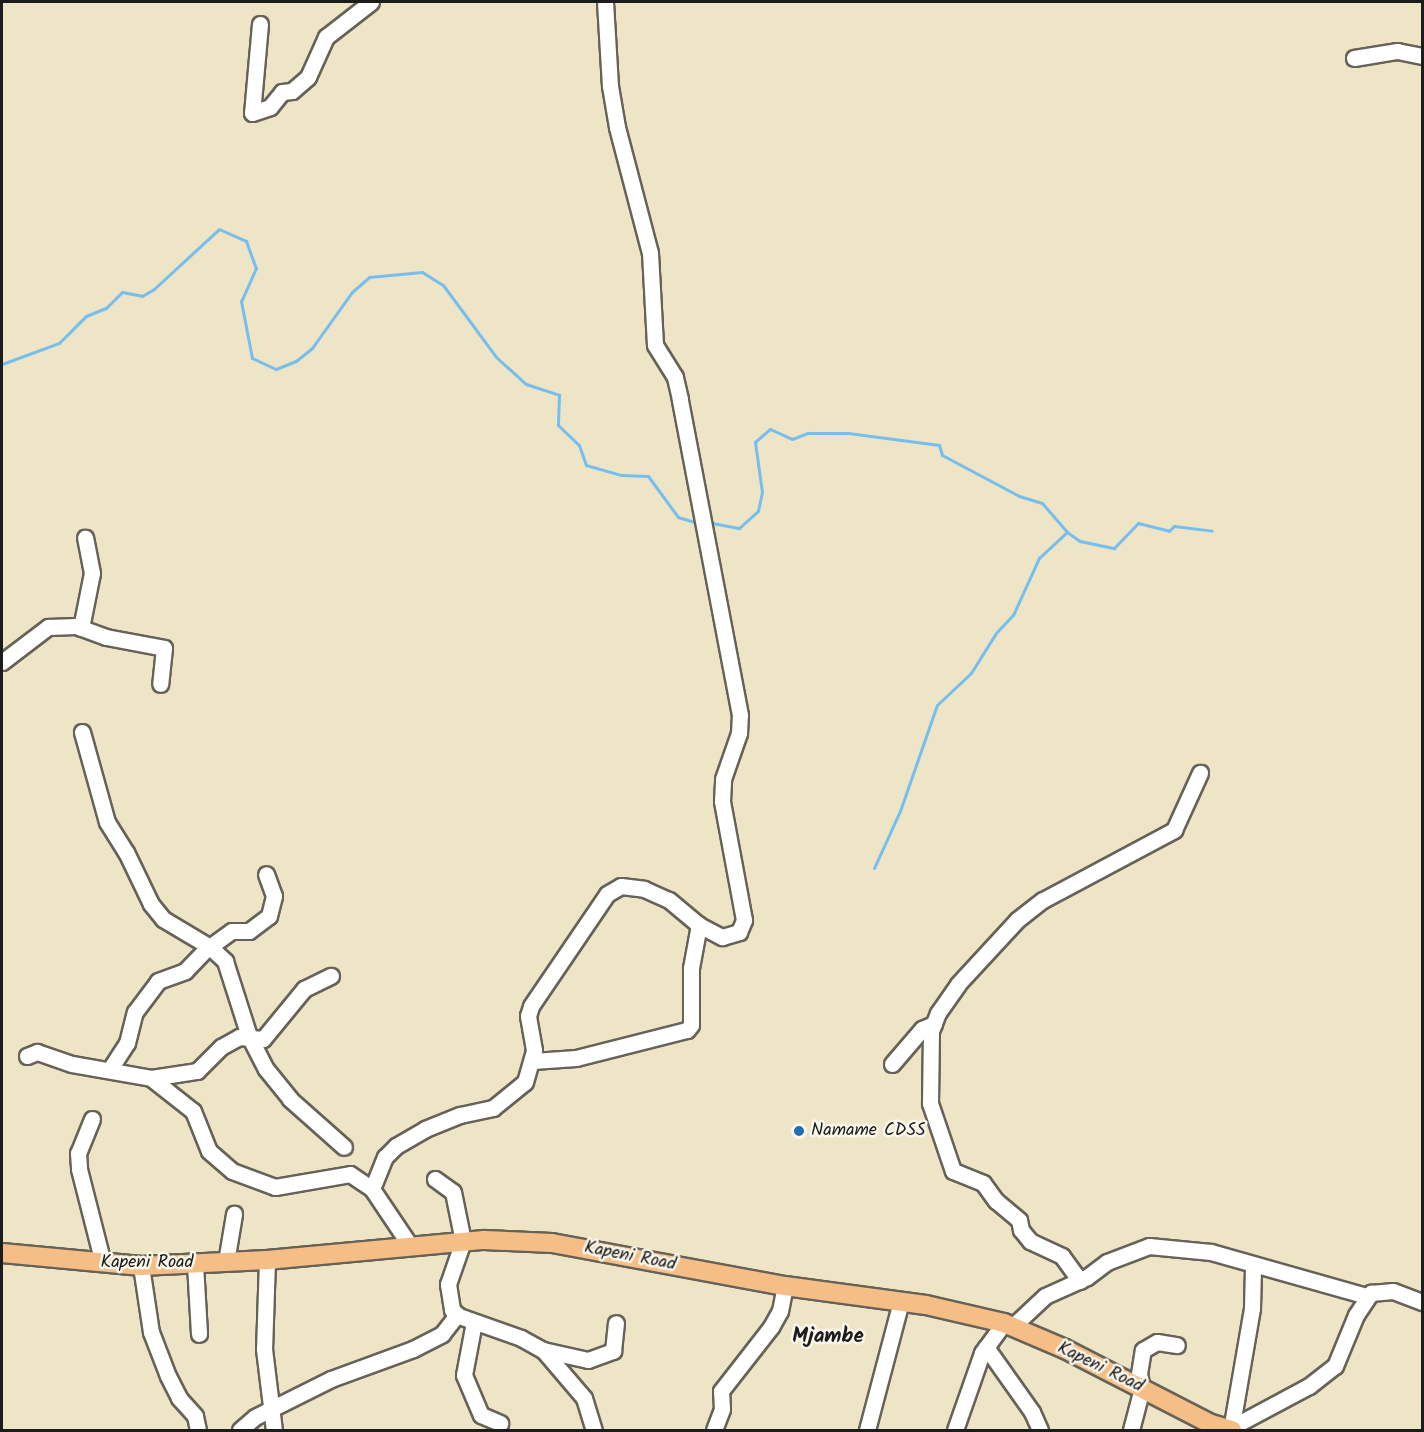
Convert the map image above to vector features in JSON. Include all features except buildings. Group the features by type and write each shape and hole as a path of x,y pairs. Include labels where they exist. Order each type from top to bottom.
{"main road":[{"name":"Kapeni Road","path":"2,1253 141,1266 267,1260 463,1241 552,1243 785,1286 901,1301 1008,1325 1142,1388 1210,1427 1232,1429"}],"street":[{"path":"260,24 252,113 270,106 282,92 292,91 308,77 326,38 371,2"},
{"path":"372,1189 389,1150 450,1118 493,1108 525,1082 533,1061 531,1006 610,891 627,886 655,893 699,925 728,938 739,932 744,920 722,801 723,779 739,733 740,715 675,377 655,345 650,253 646,226 621,149 609,86 605,2"},
{"path":"1354,58 1397,51 1422,56"},
{"path":"81,628 92,573 85,538"},
{"path":"2,662 48,627 65,624 106,637 164,648 160,684"},
{"path":"82,732 107,822 126,852 151,904 163,919 210,946 225,961 236,985 249,1036 276,1084 344,1147"},
{"path":"1080,1281 1062,1256 1030,1241 1021,1230 1019,1220 996,1201 983,1183 952,1171 930,1103 934,1024 958,984 1017,920 1043,900 1174,830 1200,773"},
{"path":"110,1069 127,1043 135,1012 158,981 185,971 210,946 232,931 249,931 269,916 274,896 266,873"},
{"path":"533,1061 576,1058 687,1030 692,1024 692,968 699,925"},
{"path":"27,1056 37,1052 72,1064 151,1078 197,1071 221,1047 238,1037 249,1036 263,1039 304,990 331,976"},
{"path":"892,1064 922,1029 934,1024"},
{"path":"151,1078 193,1111 208,1151 232,1171 275,1187 350,1174 372,1189 411,1247"},
{"path":"92,1119 78,1153 79,1169 103,1263"},
{"path":"435,1179 453,1192 463,1241 448,1284 448,1300 457,1315 521,1338 543,1350 588,1360 613,1351 616,1323"},
{"path":"226,1262 234,1214"},
{"path":"955,1431 986,1347 1008,1325 1046,1296 1080,1281 1107,1262 1149,1246 1211,1252 1253,1266 1310,1277 1367,1296 1382,1290 1422,1302"},
{"path":"267,1260 263,1324 270,1411 274,1431"},
{"path":"195,1264 199,1334"},
{"path":"141,1266 151,1332 171,1383 195,1416 198,1431"},
{"path":"1232,1429 1252,1308 1253,1266"},
{"path":"714,1431 722,1409 721,1391 771,1327 780,1311 785,1286"},
{"path":"1232,1429 1309,1386 1335,1366 1367,1296"},
{"path":"867,1431 895,1335 901,1301"},
{"path":"240,1431 255,1417 340,1375 413,1349 442,1334 457,1315"},
{"path":"474,1322 465,1374 481,1415 500,1422"},
{"path":"1131,1431 1142,1388 1139,1374 1143,1350 1157,1342 1178,1345"},
{"path":"986,1347 1043,1430"},
{"path":"543,1350 584,1398 594,1431"}],"waterway":[{"path":"2,364 59,343 86,316 106,308 122,292 142,296 154,289 219,229 246,241 256,268 241,301 252,358 276,369 296,361 312,348 352,292 369,277 422,272 443,285 496,357 526,384 559,395 558,425 579,445 586,465 621,475 648,476 678,517 698,523"},
{"path":"707,522 739,528 758,511 762,492 755,442 770,429 792,439 808,433 848,433 939,445 942,455 1019,496 1042,503 1067,532"},
{"path":"874,868 900,811 937,705 971,673 996,633 1013,615 1039,558 1067,532 1080,541 1114,548 1138,523 1169,531 1174,526 1212,531"}],"place":[{"name":"Namame CDSS","path":"799,1131"}],"district":[{"name":"Mjambe","path":"828,1337"}]}
